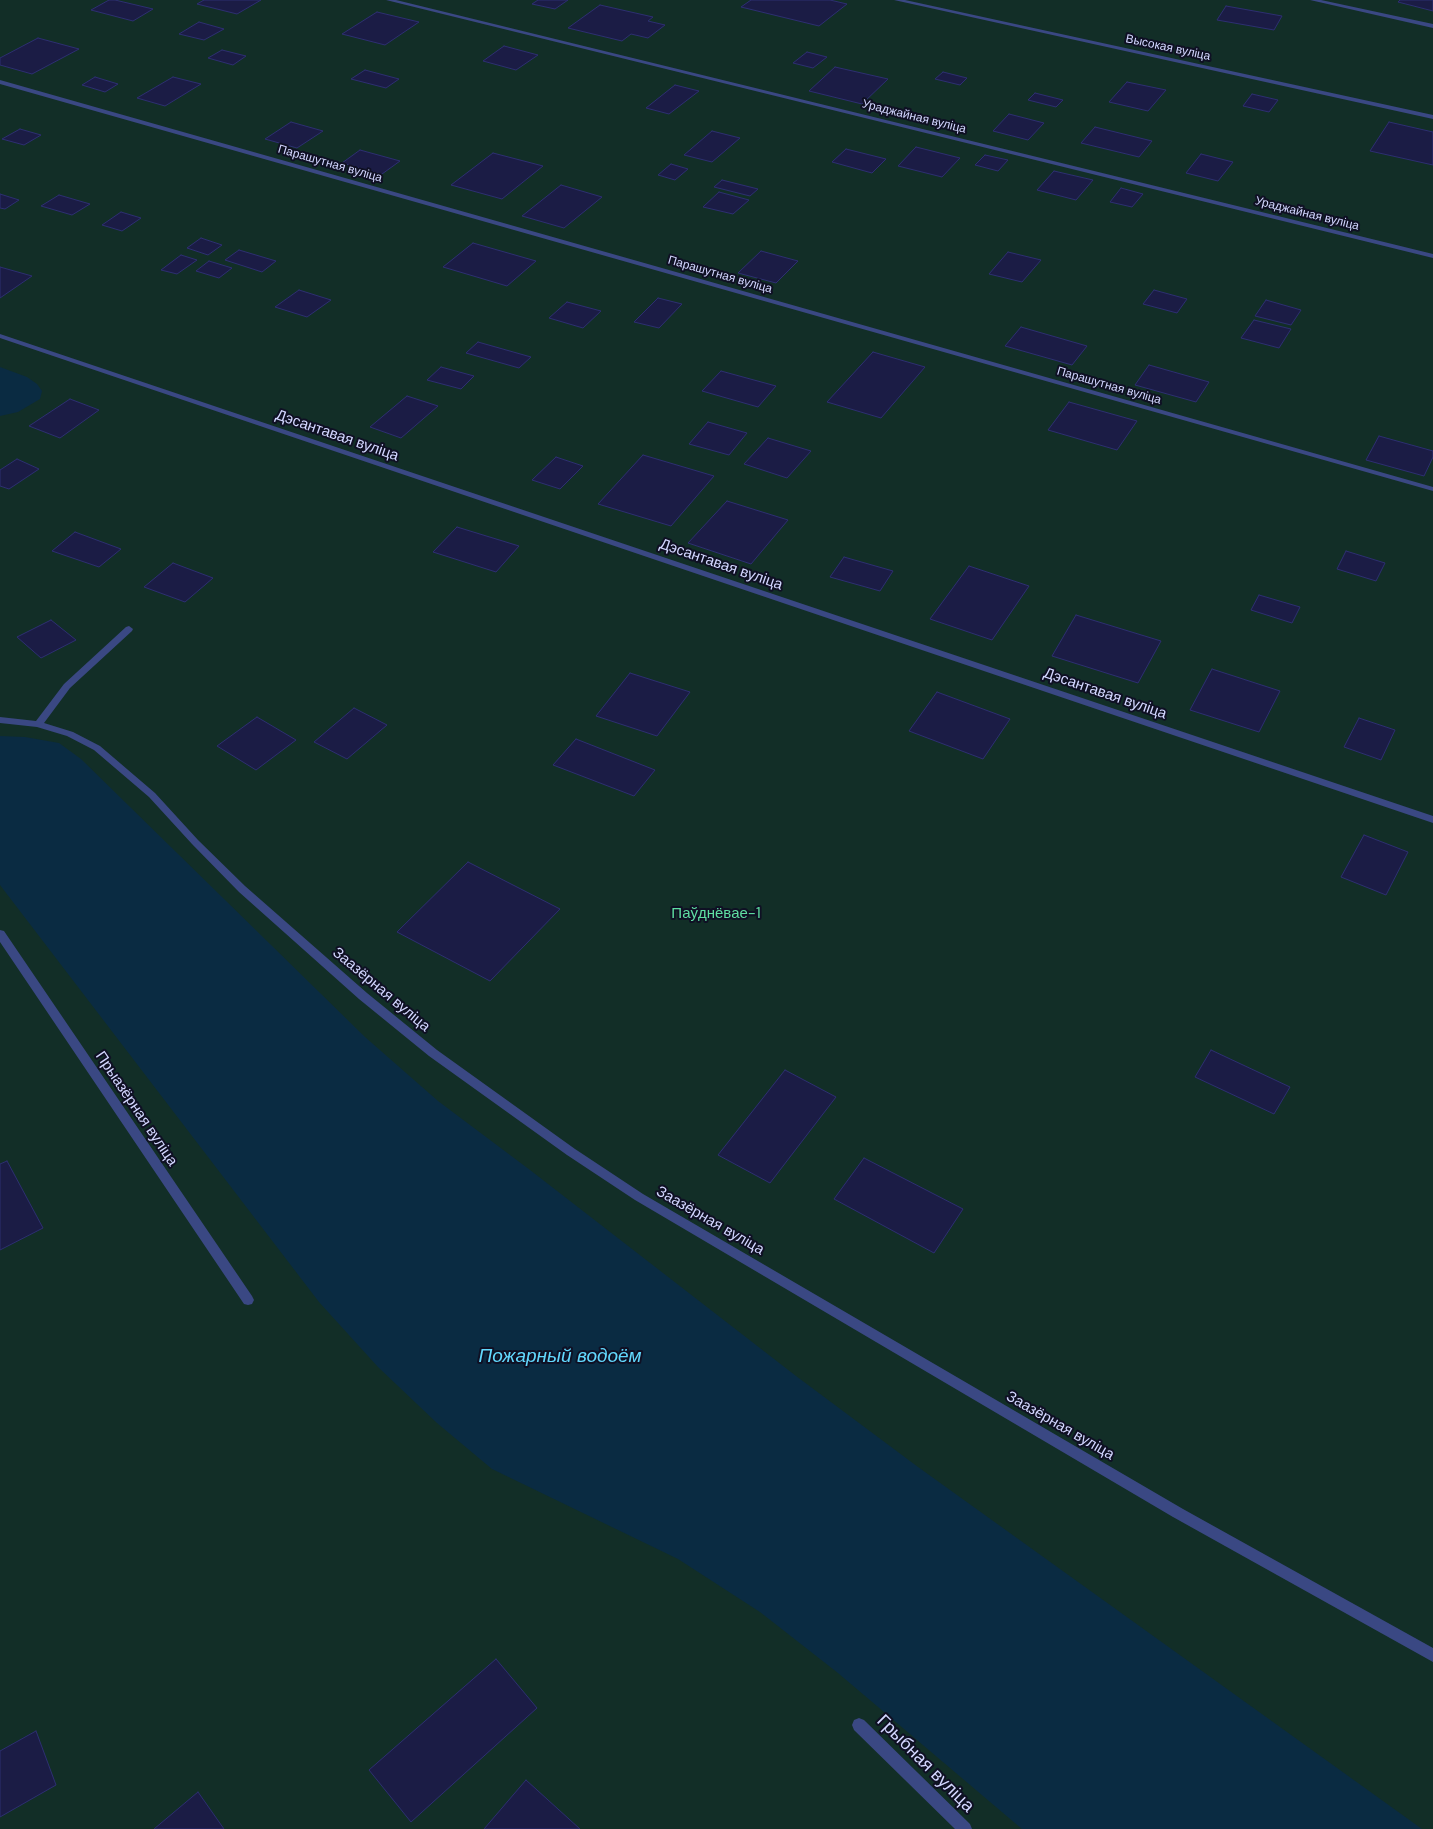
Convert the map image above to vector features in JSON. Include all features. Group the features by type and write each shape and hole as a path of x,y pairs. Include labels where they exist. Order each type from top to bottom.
{"lane":[{"name":"Ураджайная вуліца","path":"389,0 1433,256"},
{"name":"Высокая вуліца","path":"898,0 1433,117"},
{"path":"1313,0 1433,26"},
{"name":"Парашутная вуліца","path":"0,82 1433,489"},
{"name":"Дэсантавая вуліца","path":"0,336 1433,820"},
{"path":"38,724 67,686 128,629"},
{"name":"Заазёрная вуліца","path":"0,720 38,724 70,734 97,748 152,796 242,888 363,996 433,1053 571,1152 639,1197 1178,1513 1433,1655"},
{"name":"Прыазёрная вуліца","path":"0,934 248,1300"},
{"name":"Грыбная вуліца","path":"860,1725 965,1829"}],"green space":[{"name":"Паўднёвае-1","path":"0,0 1433,0 1433,1829 0,1829"}],"water":[{"path":"0,367 27,377 37,384 42,391 40,399 18,412 0,416"},
{"name":"Пожарный водоём","path":"0,736 25,737 59,743 81,759 365,1037 438,1101 796,1376 918,1467 1422,1829 1022,1829 838,1673 760,1612 678,1559 492,1469 437,1423 378,1367 319,1302 0,885"}],"building":[{"path":"109,0 153,9 133,21 91,10"},
{"path":"204,0 261,0 237,14 197,4"},
{"path":"538,0 568,0 555,9 532,4"},
{"path":"751,0 830,0 847,4 819,26 741,7"},
{"path":"1400,0 1433,0 1433,11 1398,2"},
{"path":"600,5 653,17 648,21 665,25 648,38 631,34 622,41 568,28"},
{"path":"1226,6 1282,16 1274,30 1217,20"},
{"path":"377,12 419,22 385,45 342,34"},
{"path":"199,22 224,29 204,40 179,34"},
{"path":"38,38 79,49 32,74 0,65 0,58"},
{"path":"504,46 538,55 516,70 483,61"},
{"path":"222,50 246,56 233,65 208,58"},
{"path":"807,52 827,57 813,68 793,63"},
{"path":"835,67 888,79 862,104 809,91"},
{"path":"365,70 399,79 386,88 351,79"},
{"path":"943,72 967,78 960,85 935,79"},
{"path":"95,77 118,84 105,92 82,85"},
{"path":"173,77 201,84 165,106 137,98"},
{"path":"1127,82 1166,90 1148,111 1109,102"},
{"path":"675,85 699,91 669,114 646,108"},
{"path":"1035,93 1063,100 1056,107 1028,100"},
{"path":"1252,94 1278,100 1269,112 1243,106"},
{"path":"1009,114 1044,123 1028,140 993,131"},
{"path":"291,122 323,131 297,148 265,139"},
{"path":"1389,122 1433,132 1433,165 1370,151"},
{"path":"1095,127 1152,141 1139,157 1081,143"},
{"path":"20,129 41,135 24,145 2,139"},
{"path":"712,131 740,138 712,162 684,155"},
{"path":"916,147 960,158 942,177 898,166"},
{"path":"846,149 886,159 872,173 832,162"},
{"path":"360,150 400,161 382,174 342,163"},
{"path":"493,153 543,166 502,199 451,185"},
{"path":"1201,154 1233,162 1218,181 1186,173"},
{"path":"985,155 1008,160 998,171 975,165"},
{"path":"671,164 688,169 675,180 658,175"},
{"path":"1054,171 1093,180 1076,200 1037,190"},
{"path":"722,180 758,189 750,196 714,187"},
{"path":"561,185 602,197 564,228 522,216"},
{"path":"1121,188 1143,194 1132,207 1110,202"},
{"path":"719,192 749,200 733,214 703,207"},
{"path":"0,194 19,200 5,209 0,208"},
{"path":"59,195 90,204 72,215 41,206"},
{"path":"121,212 141,218 122,231 102,225"},
{"path":"201,238 222,245 208,255 187,248"},
{"path":"473,243 536,261 507,286 443,267"},
{"path":"239,250 276,261 262,272 225,260"},
{"path":"761,251 798,261 776,283 738,273"},
{"path":"1008,252 1041,260 1022,282 989,274"},
{"path":"181,255 197,260 177,274 161,270"},
{"path":"209,261 232,268 219,278 196,271"},
{"path":"0,267 32,276 0,298"},
{"path":"299,290 331,300 307,317 275,307"},
{"path":"1154,290 1187,299 1177,313 1143,304"},
{"path":"658,298 682,304 659,328 634,322"},
{"path":"1266,300 1301,310 1291,325 1255,316"},
{"path":"567,302 601,311 583,328 549,318"},
{"path":"1254,320 1291,329 1279,348 1241,338"},
{"path":"1021,327 1087,346 1072,365 1005,346"},
{"path":"478,342 531,357 519,368 466,353"},
{"path":"873,352 925,367 881,418 827,402"},
{"path":"1149,365 1209,382 1196,402 1135,385"},
{"path":"441,367 474,376 461,389 427,380"},
{"path":"721,371 776,386 758,407 702,391"},
{"path":"407,396 438,406 401,438 370,427"},
{"path":"70,399 99,410 60,438 29,426"},
{"path":"1069,402 1137,421 1117,450 1048,430"},
{"path":"708,422 747,433 729,455 689,444"},
{"path":"1379,436 1433,451 1433,457 1424,476 1366,460"},
{"path":"768,438 811,451 787,478 744,464"},
{"path":"643,455 714,476 671,526 598,504"},
{"path":"556,457 583,466 560,489 532,480"},
{"path":"17,459 39,469 9,489 0,486 0,470"},
{"path":"727,501 788,520 751,564 688,543"},
{"path":"457,527 519,546 496,572 433,552"},
{"path":"75,532 121,549 99,567 52,551"},
{"path":"1346,551 1385,563 1376,581 1337,569"},
{"path":"844,557 893,571 880,591 830,577"},
{"path":"173,563 213,578 185,602 144,587"},
{"path":"969,566 1029,586 992,640 930,619"},
{"path":"1259,595 1300,607 1292,623 1251,610"},
{"path":"1076,615 1161,641 1138,683 1052,656"},
{"path":"51,620 76,640 41,658 17,637"},
{"path":"1212,669 1280,691 1259,732 1190,710"},
{"path":"630,673 690,692 657,736 596,716"},
{"path":"937,692 1010,719 983,759 909,731"},
{"path":"354,708 387,725 347,759 314,742"},
{"path":"257,717 296,740 256,770 217,746"},
{"path":"1359,718 1395,730 1381,760 1344,747"},
{"path":"576,739 655,770 634,796 553,765"},
{"path":"1364,835 1408,852 1386,895 1341,877"},
{"path":"468,862 560,909 490,981 397,932"},
{"path":"1211,1050 1290,1087 1274,1114 1195,1077"},
{"path":"785,1070 836,1097 770,1183 718,1155"},
{"path":"864,1158 963,1209 934,1253 834,1199"},
{"path":"7,1161 43,1228 0,1250 0,1164"},
{"path":"496,1659 537,1708 411,1822 369,1770"},
{"path":"36,1731 56,1785 0,1817 0,1751"},
{"path":"526,1780 580,1829 484,1829"},
{"path":"198,1792 224,1829 154,1829"}]}
